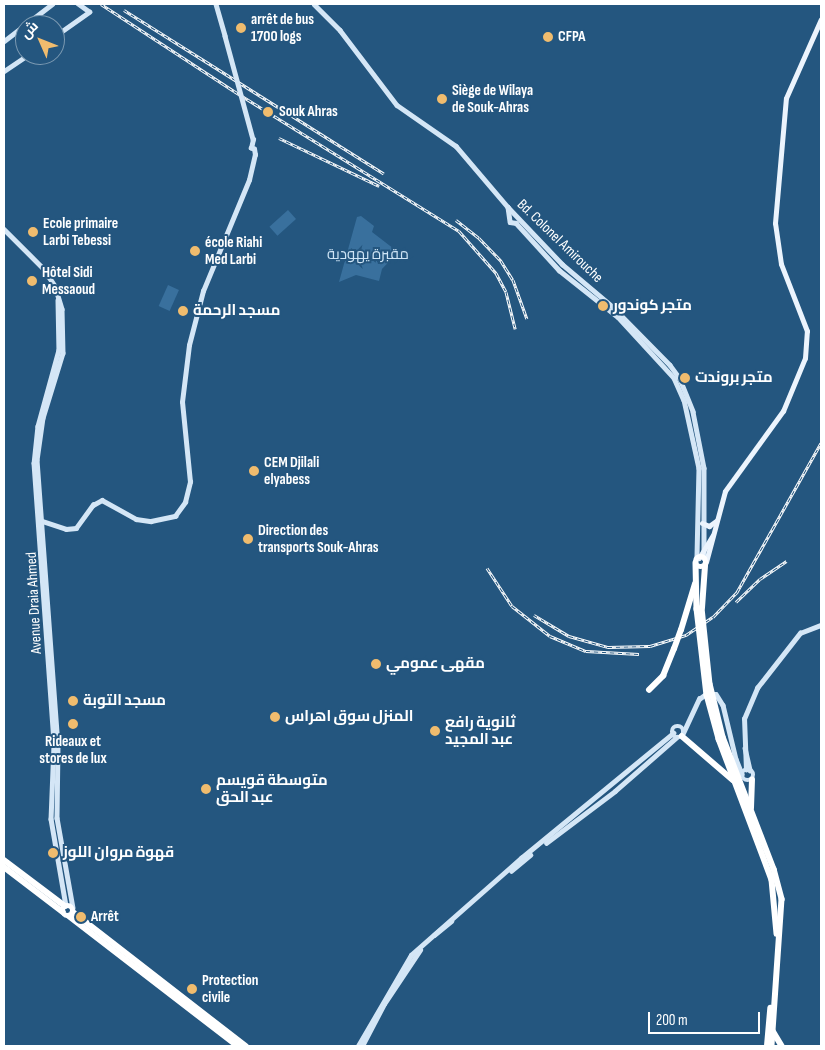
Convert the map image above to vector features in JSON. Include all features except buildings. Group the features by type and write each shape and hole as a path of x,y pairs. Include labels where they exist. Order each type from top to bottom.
{"highway":[{"path":"649,690 664,676 681,630 702,560"},
{"path":"699,608 702,560"},
{"path":"695,584 706,689 734,781 772,880 776,902 778,933 769,1046"},
{"path":"679,735 734,781"},
{"path":"721,738 777,879 782,899 769,1046"},
{"path":"735,771 745,772"},
{"path":"750,810 752,780"},
{"path":"4,860 246,1046"},
{"path":"4,867 68,910 238,1046"},
{"path":"772,1028 782,1046"}],"main road":[{"path":"702,560 715,531 716,520 725,490 783,411 805,358 807,331 781,264 775,223 786,98 821,19"},
{"path":"702,523 709,526 716,520"},
{"path":"702,560 715,531"}],"street":[{"path":"4,41 52,4"},
{"path":"65,29 89,12 78,4"},
{"path":"42,521 66,529 76,528 93,505 102,500 136,518 151,521 175,516 184,502 190,482 182,402 189,345 203,291 249,180 255,155 254,149 251,148 253,139 216,4"},
{"path":"314,4 340,30 397,105 456,146 508,207"},
{"path":"4,71 15,64"},
{"name":"Bd. Colonel Amirouche","path":"508,207 562,264 613,307 670,365 680,379 689,398 701,450 702,560"},
{"name":"Bd. Colonel Amirouche","path":"508,207 510,222 516,222 555,266 618,317 674,378 684,400 698,468 702,560"},
{"name":"Avenue Draia Ahmed","path":"4,229 39,263 55,286 58,297 59,350 43,418 37,456 58,746 57,818 68,910"},
{"name":"Avenue Draia Ahmed","path":"51,385 38,426 34,464 54,745 51,819 68,910"},
{"path":"745,772 743,750 744,719 765,675 800,633 821,625"},
{"path":"358,1046 411,955 440,927 679,735 703,696 710,693 718,696 723,705 736,759 745,772 754,774 752,780 745,780 745,772 743,744"},
{"path":"679,735 674,729 680,727 691,715"},
{"path":"679,735 680,727"},
{"path":"734,753 743,750"},
{"path":"362,1046 390,992"}],"green space":[{"path":"288,210 296,219 277,236 269,227"},
{"name":"مقبرة يهودية","path":"361,216 374,226 372,232 398,252 382,269 379,281 356,275 339,282 357,217"},
{"path":"168,285 179,290 170,311 159,306"}],"railway":[{"path":"101,4 234,91 459,231 496,273 506,292 515,329"},
{"path":"124,10 384,174"},
{"path":"279,138 379,186"},
{"path":"456,220 479,238 501,261 513,280 527,319"},
{"path":"534,615 569,636 608,647 650,646 686,635 713,617 737,592 821,443"},
{"path":"736,602 760,579 787,561"},
{"path":"487,568 512,606 550,636 586,651 639,654"}],"place":[{"name":"arrêt de bus 1700 logs","path":"241,28"},
{"name":"CFPA","path":"548,37"},
{"name":"Siège de Wilaya de Souk-Ahras","path":"442,99"},
{"name":"Souk Ahras","path":"268,112"},
{"name":"Ecole primaire Larbi Tebessi","path":"33,232"},
{"name":"école Riahi Med Larbi","path":"195,251"},
{"name":"Hôtel Sidi Messaoud","path":"32,281"},
{"name":"متجر كوندور","path":"603,306"},
{"name":"مسجد الرحمة","path":"183,311"},
{"name":"متجر بروندت","path":"685,378"},
{"name":"CEM Djilali elyabess","path":"254,471"},
{"name":"Direction des transports Souk-Ahras","path":"248,539"},
{"name":"مقهى عمومي","path":"376,664"},
{"name":"مسجد التوبة","path":"73,701"},
{"name":"المنزل سوق اهراس","path":"275,717"},
{"name":"Rideaux et stores de lux","path":"73,724"},
{"name":"ثانوية رافع عبد المجيد","path":"435,731"},
{"name":"متوسطة قويسم عبد الحق","path":"206,789"},
{"name":"قهوة مروان اللوز","path":"53,853"},
{"name":"Arrêt","path":"81,917"},
{"name":"Protection civile","path":"192,989"}]}
